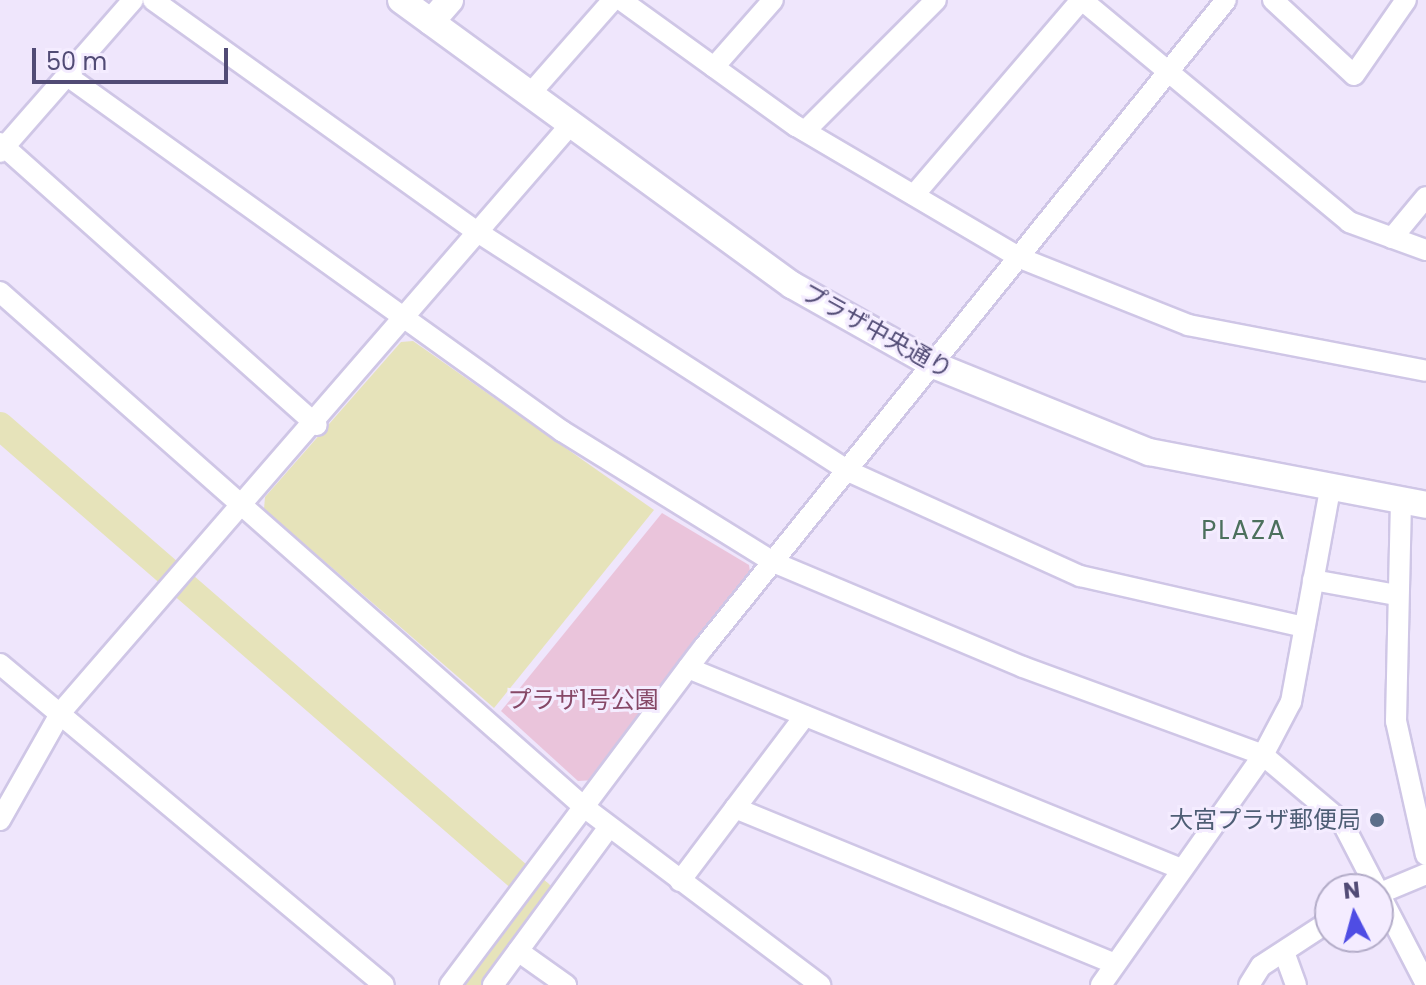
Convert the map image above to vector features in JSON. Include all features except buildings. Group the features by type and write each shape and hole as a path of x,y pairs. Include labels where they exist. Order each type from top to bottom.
{"street":[{"path":"133,0 2,148 316,425"},
{"path":"153,0 476,231 848,471 1080,576 1304,627"},
{"name":"プラザ中央通り","path":"401,0 792,285 936,366 1149,452 1414,503"},
{"path":"431,22 450,0"},
{"path":"530,94 613,0"},
{"path":"621,0 805,131 1020,258 1188,325 1426,371"},
{"path":"714,67 773,0"},
{"path":"805,131 936,0"},
{"path":"914,195 1081,0 1337,214 1426,250"},
{"path":"450,985 688,668 936,366 1226,0"},
{"path":"1273,0 1354,75 1406,0"},
{"path":"66,75 406,316 562,431 773,562 1023,667 1263,755 1342,822 1369,873"},
{"path":"0,820 61,712 244,502 316,425 476,231 571,124"},
{"path":"1392,238 1426,197"},
{"path":"0,292 244,502 584,807 820,985"},
{"path":"1101,985 1263,755 1291,702 1330,489"},
{"path":"1414,503 1396,595 1396,721 1426,855"},
{"path":"1313,580 1396,595"},
{"path":"0,664 384,985"},
{"path":"688,668 1181,869"},
{"path":"680,881 805,716"},
{"path":"735,808 1115,964"},
{"path":"493,985 609,827"},
{"path":"1394,887 1426,874"},
{"path":"1394,921 1426,984"},
{"path":"1249,985 1261,966 1314,932"},
{"path":"518,951 566,985"},
{"path":"1284,952 1296,985"}],"green space":[{"name":"プラザ1号公園","path":"662,513 749,565 751,578 594,780 578,781 501,711"}],"shaded area":[{"path":"413,341 654,510 494,708 264,509 265,497 401,342"}],"waterway":[{"path":"0,426 539,894 471,985"}],"place":[{"name":"大宮プラザ郵便局","path":"1377,820"}],"district":[{"name":"PLAZA","path":"1244,531"}]}
